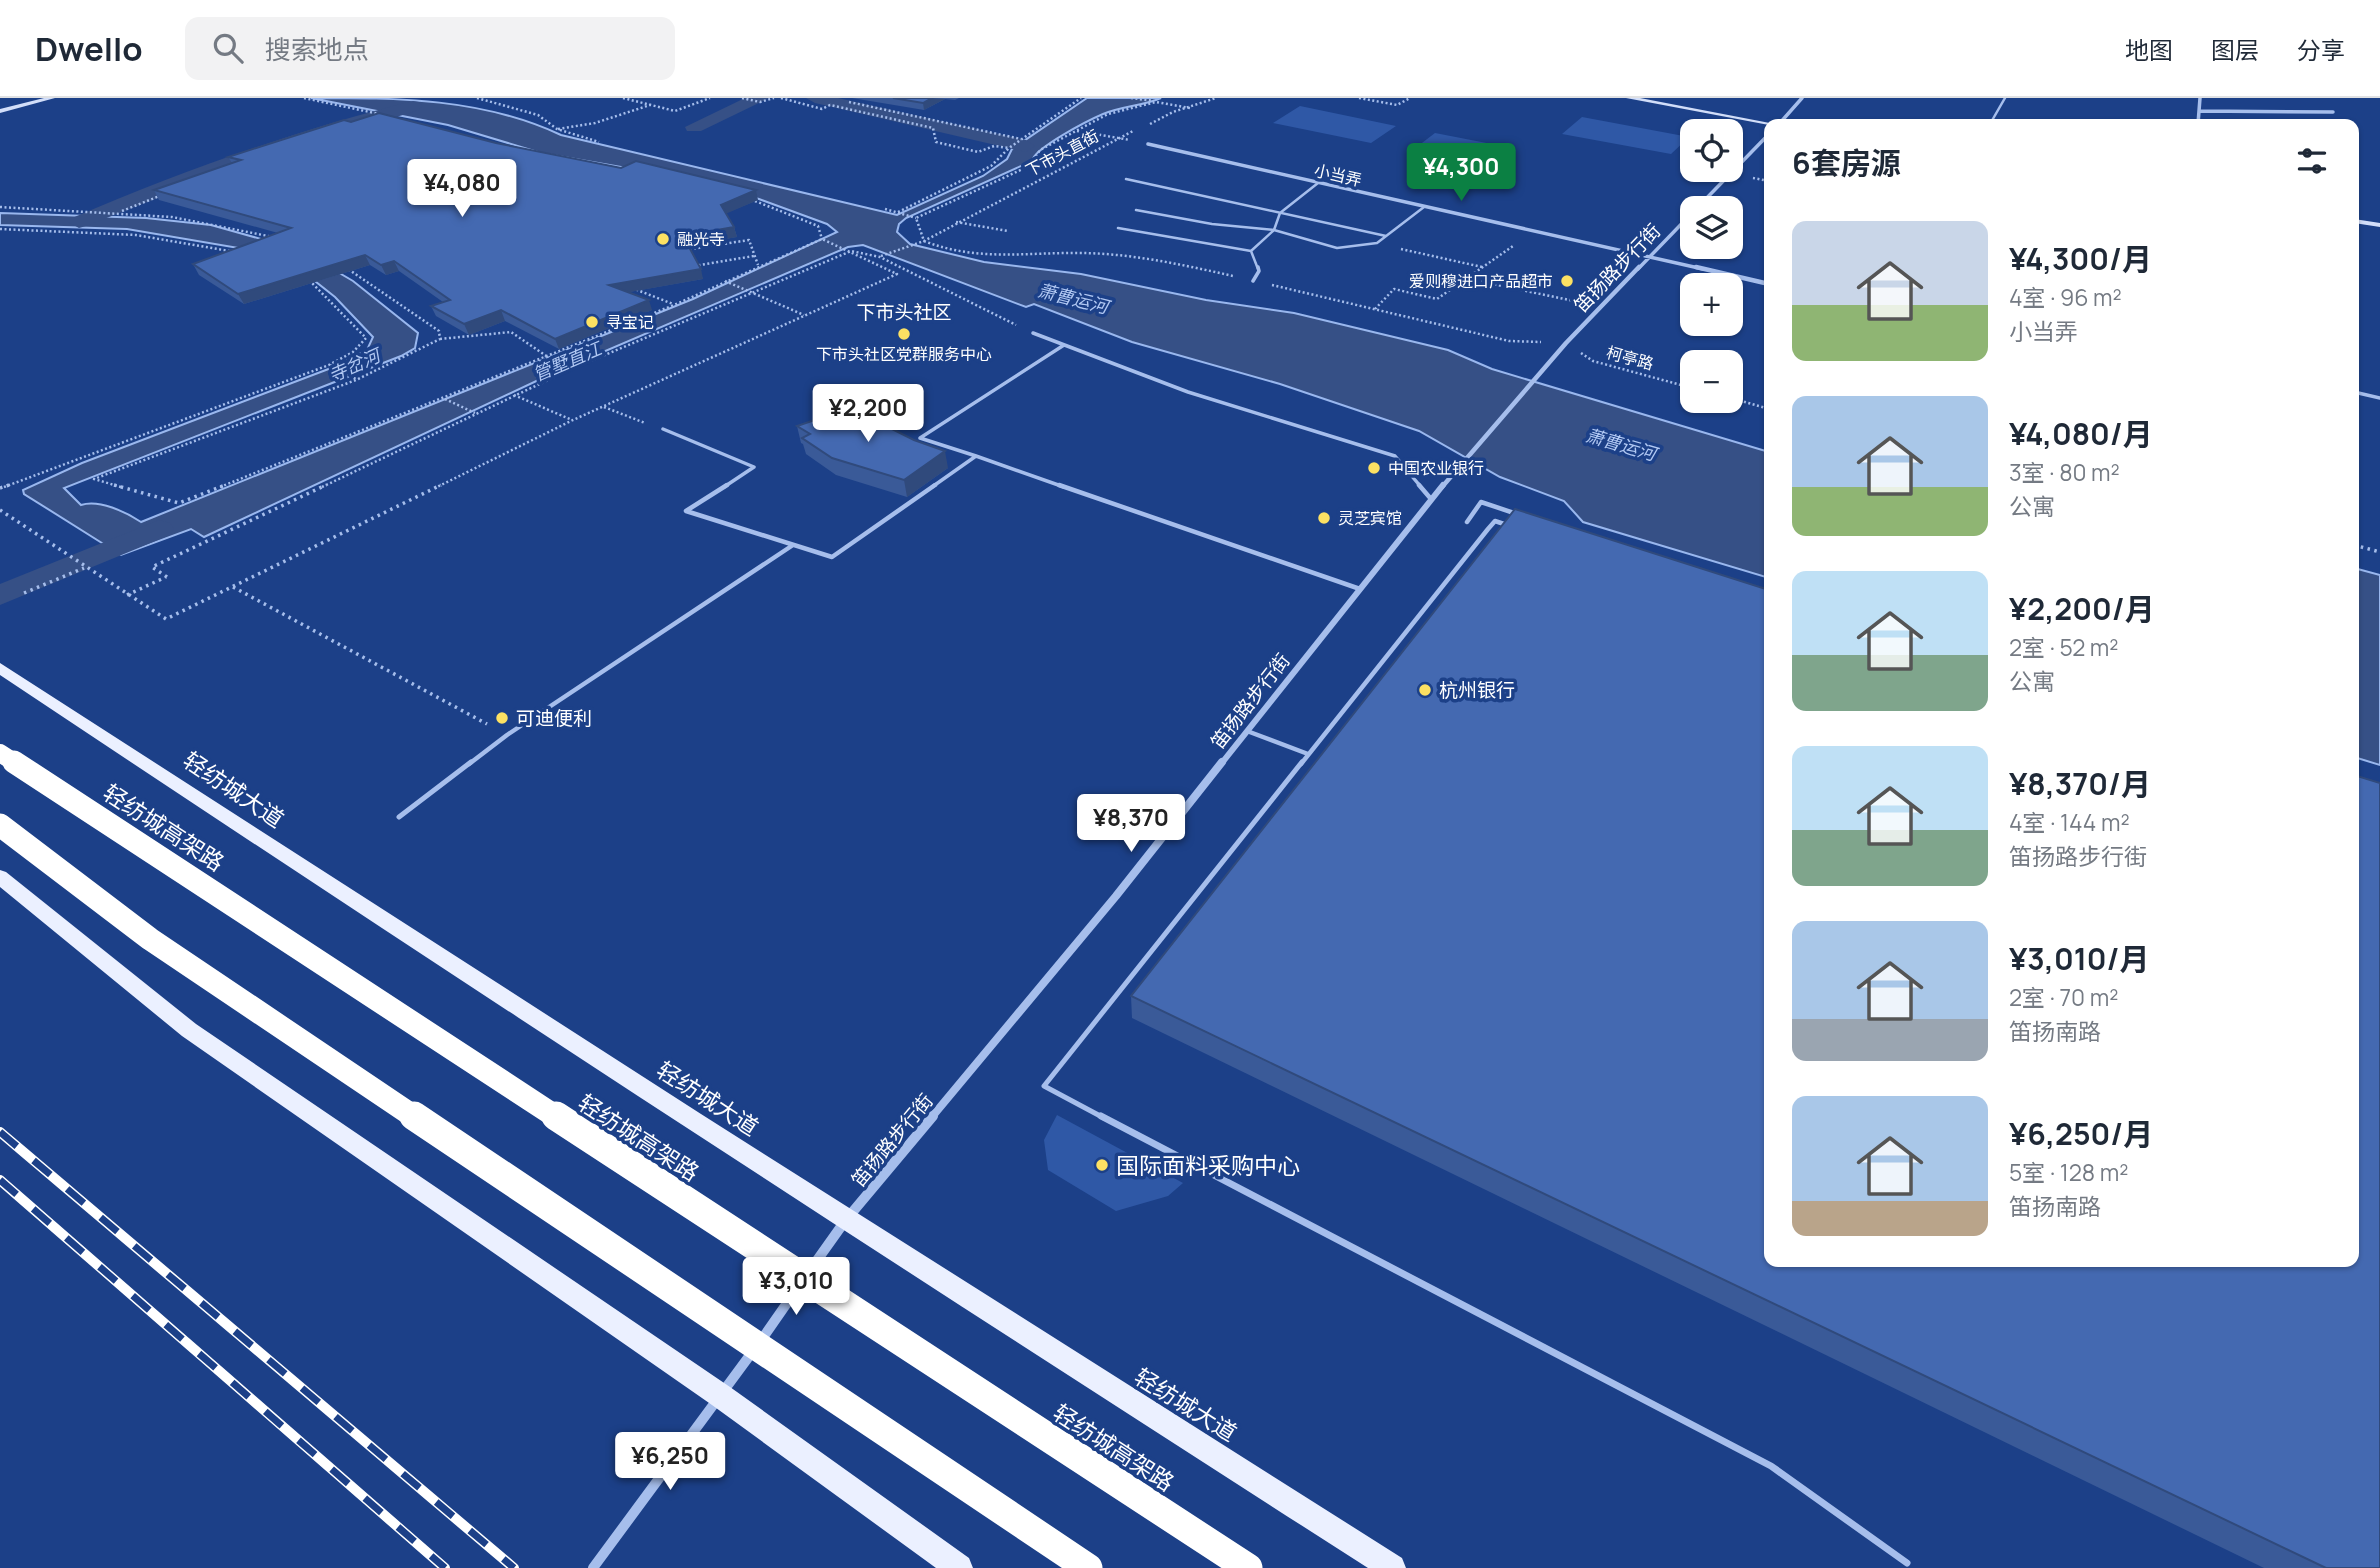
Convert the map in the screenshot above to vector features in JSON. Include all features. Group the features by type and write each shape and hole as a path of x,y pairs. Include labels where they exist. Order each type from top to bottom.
{"highway":[{"name":"轻纺城高架路","path":"0,753 1248,1568"},
{"path":"0,825 150,939 1088,1568"}],"main road":[{"name":"轻纺城大道","path":"0,668 845,1221 1392,1568"},
{"path":"0,877 189,1030 721,1396 959,1568"}],"street":[{"path":"0,111 52,98"},
{"path":"1629,98 1764,123"},
{"path":"1783,119 1802,98"},
{"path":"2198,119 2200,98"},
{"path":"2199,111 2333,112"},
{"path":"1709,196 1764,139"},
{"name":"小当弄","path":"1148,144 1764,283"},
{"path":"2359,222 2380,225"},
{"name":"笛扬路步行街","path":"593,1568 721,1396 845,1221 1116,896 1431,499 1566,343 1680,225"}],"lane":[{"path":"1993,119 2005,98"},
{"path":"1126,179 1385,236"},
{"path":"1251,251 1274,230 1280,212 1318,183"},
{"path":"1136,209 1212,224 1274,230 1337,248 1377,243 1424,207"},
{"path":"1118,228 1251,251"},
{"path":"1251,251 1259,271 1253,281"},
{"path":"1033,333 1188,392 1395,456 1431,499"},
{"path":"1064,345 920,438 1360,589"},
{"path":"2359,393 2380,398"},
{"path":"663,429 754,467 686,511 832,557 975,456"},
{"path":"1467,522 1481,502 1520,516"},
{"path":"1519,529 1495,521 1044,1086 1771,1466 1907,1563"},
{"path":"399,817 507,735 793,545"},
{"path":"1247,731 1308,754"}],"path":[{"path":"304,98 387,116 376,119"},
{"path":"477,98 538,116 557,129 599,142"},
{"path":"623,98 676,111 710,98"},
{"path":"742,98 760,102 774,98"},
{"path":"781,98 822,109 830,105 933,128 936,142 978,152 994,146 1009,148"},
{"path":"898,212 990,166 1005,156 1009,148 1081,98"},
{"path":"1131,98 1190,108"},
{"name":"下市头直街","path":"880,257 924,241 956,222 1076,162 1116,137 1173,112 1216,98"},
{"path":"1359,98 1397,105 1410,98"},
{"path":"849,102 1022,139"},
{"path":"885,209 916,218 1038,162 1036,156 1040,150 1108,114 1157,102"},
{"path":"557,129 595,123 650,105"},
{"path":"905,121 917,116"},
{"path":"1075,131 1148,144"},
{"path":"119,212 164,194"},
{"path":"755,201 818,226 822,239"},
{"path":"0,207 160,214 232,224 278,238"},
{"path":"916,218 924,241"},
{"path":"956,222 1008,231"},
{"path":"0,229 136,235 235,252"},
{"path":"1375,310 1394,289 1437,299 1534,232"},
{"path":"0,510 166,619 573,420 897,274 822,239 674,304 444,399 179,503 94,479 356,380 440,339 512,332 523,328"},
{"path":"681,251 749,240 758,265"},
{"path":"1377,243 1483,268"},
{"path":"127,595 167,577 152,567 475,413 567,370 851,251 880,257 1033,333"},
{"path":"690,267 754,256"},
{"path":"346,268 439,331 440,339"},
{"path":"1467,279 1601,307"},
{"path":"0,488 329,365 353,352 366,338 310,280"},
{"path":"724,280 804,316"},
{"path":"631,288 674,304"},
{"path":"512,332 567,370"},
{"name":"柯亭路","path":"1566,343 1593,361 1680,385"},
{"path":"329,365 356,380"},
{"path":"514,395 573,420"},
{"path":"444,399 475,413"},
{"path":"1743,401 1764,407"},
{"path":"603,407 663,429"},
{"path":"2359,546 2380,552"},
{"path":"24,593 85,568"},
{"path":"232,586 507,735"}],"shaded area":[{"path":"1300,106 1396,126 1371,143 1273,123"},
{"path":"1582,117 1680,135 1680,146 1671,154 1562,134"},
{"path":"1435,133 1502,146 1486,159 1418,146"},
{"path":"1057,1115 1183,1183 1168,1196 1116,1211 1048,1170 1044,1140"}],"water":[{"path":"311,98 408,100 470,107 531,123 561,135 897,215 983,176 1007,159 1012,149 1087,98 1161,98 1110,111 1086,122 1042,149 1032,161 906,218 899,224 897,232 910,244 984,262 1081,274 1206,300 1294,313 1448,350 1492,369 1764,451 1764,576 1583,522 1564,501 1500,477 1419,431 1280,384 1132,342 1034,304 1026,307 863,245 848,247 547,376 204,537 191,529 121,555 24,494 23,490 82,463 339,365 367,350 373,337 335,297 292,263 262,252 127,229 0,225 0,213 146,218 211,225 300,250 353,281 418,333 415,348 401,356 64,488 81,505 104,505 141,522 693,299 837,232 827,224 759,199 678,177 541,153 448,125"},
{"path":"2359,569 2380,575 2380,765 2359,759"}],"building":[{"path":"893,98 932,98 923,103"},
{"path":"379,113 496,143 621,168 636,161 756,190 721,205 734,227 683,236 701,269 609,285 649,300 555,339 501,310 464,324 431,306 450,300 394,261 381,265 365,255 238,294 193,264 291,228 154,190 241,160 228,157 344,120 351,122"},
{"path":"850,408 914,440 945,451 904,480 832,458 802,438 810,434 797,426"},
{"path":"1515,509 1764,588 1764,1267 2359,1267 2359,777 2380,783 2380,1568 2326,1568 1131,996"}],"waterway":[{"path":"694,127 760,98"},
{"path":"815,98 1026,146"},
{"path":"79,222 243,158 327,130 413,106"},
{"name":"管墅直江","path":"0,595 159,529"}],"railway":[{"path":"0,1132 514,1568"},
{"path":"0,1180 445,1568"}],"place":[{"name":"融光寺","path":"663,239"},
{"name":"爱则穆进口产品超市","path":"1567,281"},
{"name":"寻宝记","path":"592,322"},
{"name":"下市头社区党群服务中心","path":"904,334"},
{"name":"中国农业银行","path":"1374,468"},
{"name":"灵芝宾馆","path":"1324,518"},
{"name":"杭州银行","path":"1425,690"},
{"name":"可迪便利","path":"502,718"},
{"name":"国际面料采购中心","path":"1102,1165"}],"district":[{"name":"下市头社区","path":"904,312"}],"water label":[{"name":"萧曹运河","path":"1073,298"},
{"name":"寺岔河","path":"354,365"},
{"name":"萧曹运河","path":"1621,444"}]}
